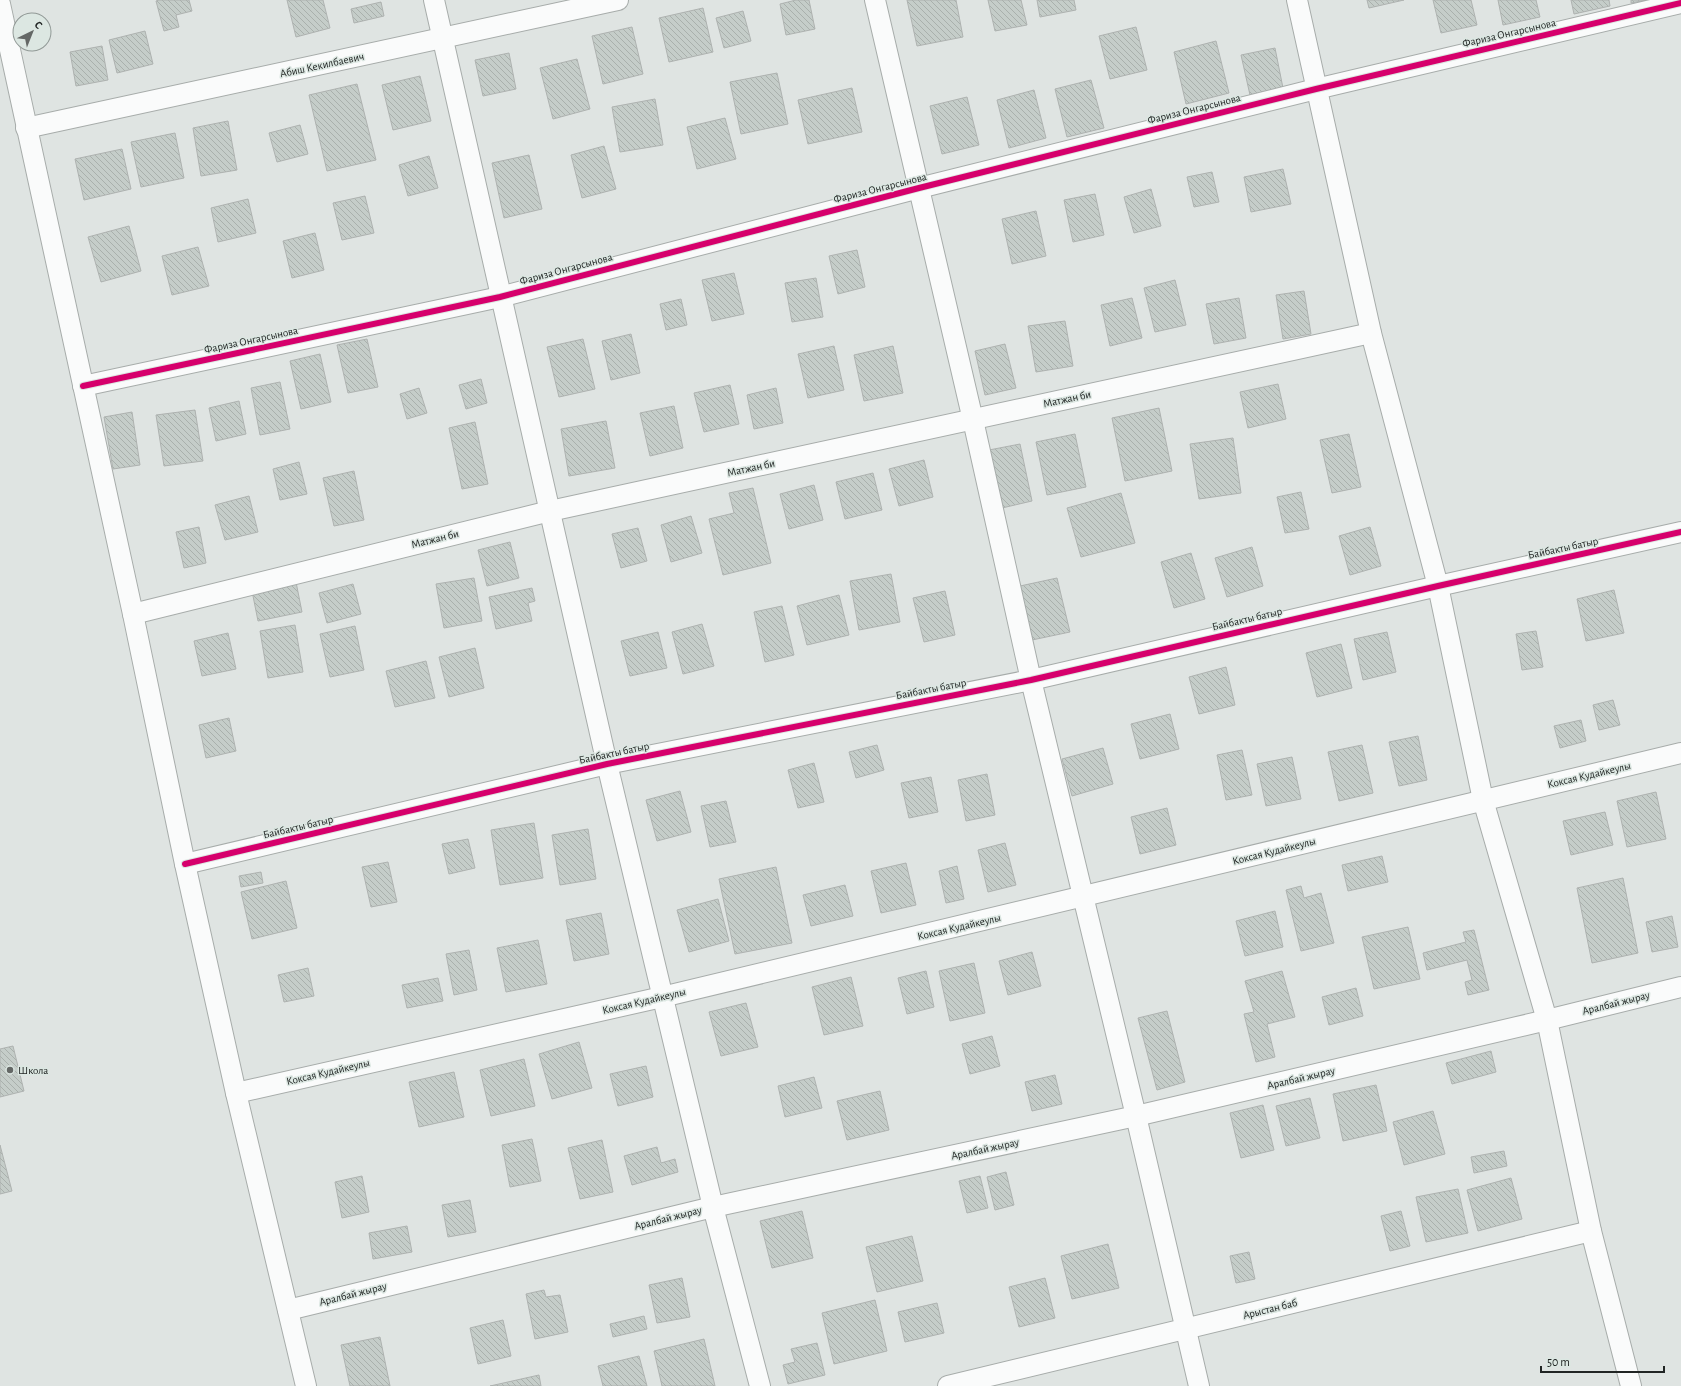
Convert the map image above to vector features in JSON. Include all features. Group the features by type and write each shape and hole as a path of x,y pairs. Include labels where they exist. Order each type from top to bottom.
{"street":[{"path":"434,0 500,297 607,764 713,1207 760,1386"},
{"name":"Абиш Кекилбаевич","path":"26,128 618,0"},
{"path":"875,0 973,420 1031,680 1084,897 1199,1386"},
{"path":"1297,0 1371,333 1438,586 1482,800 1547,1020 1591,1231 1631,1386"},
{"name":"Фариза Онгарсынова","path":"83,386 500,297 919,188 1316,89 1681,3"},
{"path":"0,4 26,128 134,614 185,864 236,1093 306,1386"},
{"name":"Матжан би","path":"134,614 550,511 1371,333"},
{"name":"Байбакты батыр","path":"185,864 607,764 1031,680 1438,586 1681,532"},
{"name":"Коксая Кудайкеулы","path":"236,1093 662,997 1084,897 1681,752"},
{"name":"Аралбай жырау","path":"288,1310 713,1207 1136,1116 1547,1020 1681,987"},
{"name":"Арыстан баб","path":"948,1386 1591,1231"}],"building":[{"path":"189,0 192,11 176,15 179,27 164,31 156,1"},
{"path":"287,0 323,0 330,28 296,37"},
{"path":"796,0 809,0 815,29 786,35 780,4"},
{"path":"907,0 956,0 963,37 917,46"},
{"path":"988,0 1021,0 1027,25 995,31"},
{"path":"1037,0 1074,0 1076,10 1040,17"},
{"path":"1367,0 1404,0 1369,8"},
{"path":"1433,0 1471,0 1477,25 1441,33"},
{"path":"1498,0 1536,0 1540,17 1503,25"},
{"path":"1571,0 1609,0 1610,6 1574,14"},
{"path":"1631,0 1647,0 1631,3"},
{"path":"381,2 384,16 354,23 351,9"},
{"path":"703,8 713,52 669,62 659,18"},
{"path":"743,11 751,41 724,48 716,18"},
{"path":"632,27 643,74 603,84 592,36"},
{"path":"1136,27 1147,70 1110,79 1099,36"},
{"path":"145,31 153,64 117,73 109,40"},
{"path":"1216,41 1229,93 1186,104 1174,52"},
{"path":"102,46 108,80 76,86 70,52"},
{"path":"1275,48 1283,88 1250,95 1241,55"},
{"path":"509,53 516,89 483,96 475,60"},
{"path":"577,59 590,109 553,119 540,68"},
{"path":"777,73 788,124 741,134 730,82"},
{"path":"420,76 431,121 393,130 382,85"},
{"path":"1091,80 1104,128 1067,137 1055,89"},
{"path":"357,84 376,160 327,171 309,95"},
{"path":"852,88 862,132 808,144 798,100"},
{"path":"1034,90 1046,138 1009,148 997,100"},
{"path":"967,97 979,145 942,154 930,106"},
{"path":"655,99 663,145 620,152 612,107"},
{"path":"725,118 736,159 697,169 687,127"},
{"path":"228,121 237,170 201,176 193,128"},
{"path":"300,125 308,154 277,162 269,133"},
{"path":"175,133 184,178 141,187 131,142"},
{"path":"604,146 616,189 582,198 571,155"},
{"path":"122,149 131,189 84,200 75,159"},
{"path":"529,155 542,209 504,218 492,163"},
{"path":"429,156 438,188 408,196 399,165"},
{"path":"1283,169 1291,204 1251,212 1244,177"},
{"path":"1212,172 1219,202 1194,207 1187,177"},
{"path":"1151,189 1161,226 1134,233 1124,197"},
{"path":"1095,194 1104,235 1073,242 1064,200"},
{"path":"365,196 374,233 342,240 333,203"},
{"path":"248,199 256,233 218,242 211,208"},
{"path":"1036,211 1046,256 1012,264 1002,219"},
{"path":"129,226 141,271 101,282 88,237"},
{"path":"315,233 324,270 292,278 283,241"},
{"path":"198,247 209,286 172,295 162,256"},
{"path":"857,250 865,287 838,294 829,256"},
{"path":"734,273 744,314 712,321 702,280"},
{"path":"816,278 823,317 792,322 785,283"},
{"path":"1175,280 1186,325 1155,332 1144,288"},
{"path":"1304,291 1311,334 1283,339 1276,295"},
{"path":"1132,298 1142,338 1110,346 1101,305"},
{"path":"1239,298 1246,338 1214,344 1206,304"},
{"path":"681,299 687,325 666,330 660,304"},
{"path":"1065,321 1073,366 1036,372 1028,326"},
{"path":"631,334 640,373 611,380 602,341"},
{"path":"367,339 378,387 348,393 337,345"},
{"path":"583,339 595,389 559,397 547,347"},
{"path":"1005,344 1016,388 985,395 975,351"},
{"path":"834,346 844,390 808,398 798,354"},
{"path":"893,346 903,393 864,401 854,355"},
{"path":"320,354 331,402 301,409 290,361"},
{"path":"481,379 487,403 466,409 459,385"},
{"path":"280,382 290,429 260,435 251,388"},
{"path":"1278,384 1286,419 1248,428 1240,392"},
{"path":"730,385 739,424 704,432 694,393"},
{"path":"419,388 427,413 407,419 400,394"},
{"path":"776,388 783,423 754,429 747,395"},
{"path":"239,401 246,434 216,441 209,408"},
{"path":"674,406 683,448 650,456 640,413"},
{"path":"1159,408 1172,471 1125,481 1112,418"},
{"path":"195,410 203,461 164,466 156,415"},
{"path":"132,412 140,465 113,469 104,417"},
{"path":"606,421 615,468 569,476 561,429"},
{"path":"475,422 488,484 462,489 449,428"},
{"path":"1075,434 1086,487 1047,495 1036,442"},
{"path":"1349,434 1361,487 1332,493 1320,440"},
{"path":"1233,438 1241,493 1199,499 1190,444"},
{"path":"1020,444 1032,501 1002,508 989,450"},
{"path":"924,460 933,497 899,506 889,469"},
{"path":"299,462 307,494 280,500 273,469"},
{"path":"354,471 364,520 334,526 323,478"},
{"path":"873,473 882,510 845,519 836,482"},
{"path":"814,485 823,520 789,529 780,494"},
{"path":"753,488 771,563 723,575 709,519 734,513 729,493"},
{"path":"1301,492 1309,529 1285,533 1277,497"},
{"path":"1121,493 1135,543 1081,557 1067,508"},
{"path":"249,496 258,532 225,540 215,505"},
{"path":"691,516 702,553 671,562 661,525"},
{"path":"199,527 206,563 184,568 176,532"},
{"path":"1370,527 1381,566 1350,575 1339,536"},
{"path":"638,528 647,561 621,568 612,534"},
{"path":"510,542 519,578 487,586 478,550"},
{"path":"1252,547 1263,586 1227,597 1215,558"},
{"path":"1191,553 1205,599 1174,608 1161,562"},
{"path":"891,574 900,622 859,630 850,581"},
{"path":"474,578 482,621 444,628 436,584"},
{"path":"1057,578 1070,632 1032,640 1020,586"},
{"path":"296,582 302,612 258,621 252,591"},
{"path":"353,584 361,614 327,623 319,593"},
{"path":"532,588 535,601 528,603 532,621 496,629 489,597"},
{"path":"1614,590 1624,633 1586,641 1577,599"},
{"path":"945,591 955,635 924,642 913,598"},
{"path":"839,595 849,635 807,645 797,606"},
{"path":"782,606 794,655 765,662 754,612"},
{"path":"702,624 714,666 683,674 672,632"},
{"path":"295,625 303,672 268,678 260,631"},
{"path":"355,626 364,670 330,677 320,634"},
{"path":"1536,631 1543,667 1522,670 1516,634"},
{"path":"658,632 667,668 630,676 621,641"},
{"path":"1387,632 1396,672 1363,680 1354,639"},
{"path":"228,633 236,669 202,676 194,641"},
{"path":"1341,644 1352,688 1317,697 1306,653"},
{"path":"475,648 484,688 449,697 439,657"},
{"path":"426,661 435,698 395,707 386,671"},
{"path":"1226,667 1235,705 1199,714 1189,677"},
{"path":"1613,700 1620,725 1599,730 1593,705"},
{"path":"1170,714 1179,749 1140,759 1131,724"},
{"path":"229,718 236,751 206,758 199,725"},
{"path":"1581,720 1586,741 1560,748 1554,726"},
{"path":"1418,736 1427,780 1399,786 1389,742"},
{"path":"877,745 884,770 856,778 849,752"},
{"path":"1362,745 1373,793 1339,801 1328,752"},
{"path":"1103,748 1113,784 1072,796 1062,759"},
{"path":"1242,750 1252,795 1226,800 1217,755"},
{"path":"1292,757 1301,799 1266,806 1257,764"},
{"path":"814,763 824,802 798,808 788,770"},
{"path":"987,774 995,815 966,821 958,780"},
{"path":"931,777 938,812 909,818 901,783"},
{"path":"680,791 691,832 657,841 646,800"},
{"path":"1656,792 1666,839 1627,847 1617,801"},
{"path":"726,801 736,842 710,847 701,806"},
{"path":"1167,808 1176,845 1140,854 1131,817"},
{"path":"1605,812 1613,845 1571,855 1563,821"},
{"path":"534,823 543,878 500,885 491,830"},
{"path":"588,829 596,879 560,885 552,835"},
{"path":"468,839 475,868 449,874 442,844"},
{"path":"1005,843 1016,885 988,892 978,850"},
{"path":"1382,856 1388,882 1348,891 1342,865"},
{"path":"388,862 397,902 371,907 362,867"},
{"path":"906,863 916,905 881,913 871,871"},
{"path":"957,866 964,899 946,903 939,871"},
{"path":"776,867 792,943 735,954 719,879"},
{"path":"261,872 263,883 241,887 239,876"},
{"path":"1623,878 1638,953 1592,963 1577,888"},
{"path":"286,881 297,928 252,939 241,892"},
{"path":"845,885 853,916 811,926 803,895"},
{"path":"1301,886 1304,898 1321,893 1334,943 1301,951 1286,890"},
{"path":"718,899 729,941 689,952 677,910"},
{"path":"1275,911 1283,947 1245,956 1236,921"},
{"path":"601,913 609,954 574,961 566,920"},
{"path":"1672,916 1678,947 1652,952 1646,922"},
{"path":"1408,927 1420,979 1374,989 1362,937"},
{"path":"1474,930 1489,990 1468,995 1465,982 1472,980 1467,960 1427,970 1423,953 1466,942 1463,932"},
{"path":"538,940 547,984 506,992 497,948"},
{"path":"469,950 477,990 454,995 446,954"},
{"path":"1032,952 1041,986 1008,995 999,961"},
{"path":"974,963 985,1013 950,1021 939,971"},
{"path":"308,968 314,996 284,1002 278,975"},
{"path":"926,971 934,1007 907,1014 898,978"},
{"path":"1282,971 1295,1017 1267,1024 1275,1057 1256,1062 1244,1014 1254,1012 1245,981"},
{"path":"851,977 863,1026 824,1035 812,987"},
{"path":"438,978 443,1001 407,1008 402,985"},
{"path":"1356,988 1363,1016 1329,1025 1322,997"},
{"path":"746,1003 758,1047 721,1056 709,1012"},
{"path":"1167,1011 1185,1082 1157,1090 1138,1018"},
{"path":"992,1036 1000,1066 970,1074 962,1044"},
{"path":"579,1042 592,1088 552,1099 539,1054"},
{"name":"Школа","path":"13,1046 24,1091 0,1097 0,1049"},
{"path":"1491,1051 1496,1072 1452,1084 1446,1063"},
{"path":"524,1059 535,1106 491,1116 480,1070"},
{"path":"646,1066 653,1097 618,1106 610,1074"},
{"path":"454,1072 464,1117 419,1127 409,1082"},
{"path":"1055,1075 1062,1104 1032,1111 1025,1082"},
{"path":"814,1077 822,1108 785,1117 778,1086"},
{"path":"1376,1085 1387,1131 1343,1141 1333,1094"},
{"path":"880,1091 889,1130 847,1140 837,1101"},
{"path":"1310,1098 1320,1138 1286,1146 1276,1106"},
{"path":"1263,1105 1274,1150 1241,1158 1230,1113"},
{"path":"1433,1111 1445,1154 1404,1165 1393,1122"},
{"path":"532,1139 541,1181 510,1187 502,1145"},
{"path":"602,1140 613,1192 580,1199 568,1148"},
{"path":"0,1145 12,1191 0,1194"},
{"path":"657,1147 661,1163 675,1159 678,1172 632,1185 624,1156"},
{"path":"1504,1151 1507,1166 1474,1173 1471,1157"},
{"path":"1006,1172 1014,1205 995,1210 987,1177"},
{"path":"362,1176 369,1212 342,1218 335,1182"},
{"path":"980,1176 988,1208 967,1213 959,1181"},
{"path":"1511,1178 1522,1219 1478,1231 1467,1190"},
{"path":"1458,1189 1468,1233 1426,1242 1416,1197"},
{"path":"470,1200 476,1232 448,1237 442,1205"},
{"path":"802,1211 813,1258 772,1268 760,1221"},
{"path":"1401,1211 1410,1246 1390,1251 1381,1216"},
{"path":"407,1226 412,1252 373,1259 369,1233"},
{"path":"912,1236 923,1281 877,1292 866,1247"},
{"path":"1108,1244 1119,1288 1072,1299 1061,1256"},
{"path":"1249,1252 1255,1279 1236,1283 1230,1256"},
{"path":"682,1278 690,1317 657,1323 649,1285"},
{"path":"1045,1278 1055,1318 1019,1327 1009,1287"},
{"path":"544,1290 546,1297 560,1295 568,1332 535,1339 526,1294"},
{"path":"875,1300 887,1351 834,1364 822,1313"},
{"path":"937,1303 944,1333 905,1342 898,1312"},
{"path":"644,1316 647,1329 613,1337 610,1324"},
{"path":"503,1320 511,1356 478,1364 470,1328"},
{"path":"380,1337 390,1386 350,1386 341,1345"},
{"path":"704,1339 715,1386 662,1386 654,1351"},
{"path":"817,1343 825,1375 788,1384 783,1365 795,1362 791,1349"},
{"path":"639,1356 647,1386 603,1386 598,1366"},
{"path":"539,1375 541,1386 490,1386"}],"cycle path":[{"path":"83,386 500,297 919,188 1316,89 1681,3"},
{"path":"185,864 607,764 1031,680 1438,586 1681,532"}],"place":[{"name":"Школа","path":"10,1070"}]}
